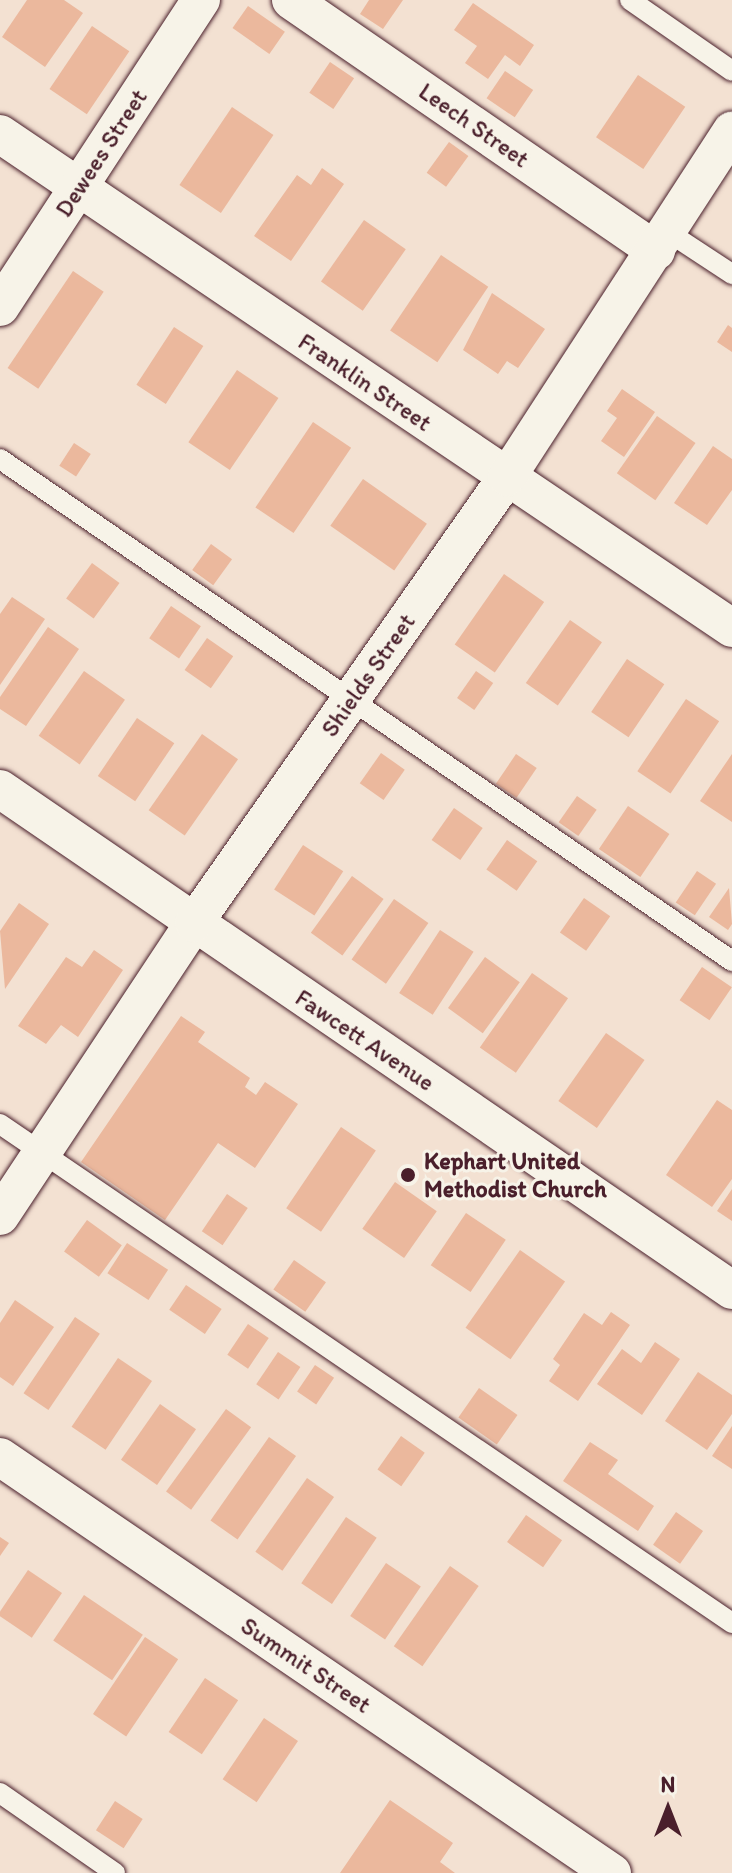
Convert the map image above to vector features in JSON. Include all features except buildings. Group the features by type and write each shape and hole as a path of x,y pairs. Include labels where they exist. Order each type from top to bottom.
{"street":[{"name":"Dewees Street","path":"0,307 201,0"},
{"name":"Leech Street","path":"291,0 662,242"},
{"name":"Shields Street","path":"0,1216 194,923 507,477 732,131"},
{"name":"Franklin Street","path":"0,134 732,628"},
{"name":"Fawcett Avenue","path":"0,789 732,1290"},
{"name":"Summit Street","path":"0,1457 612,1873"}],"lane":[{"path":"630,0 732,71"},
{"path":"662,242 732,274"},
{"path":"0,459 732,961"},
{"path":"0,1124 732,1623"},
{"path":"0,1793 115,1873"}],"place":[{"name":"Kephart United Methodist Church","path":"408,1175"}]}
